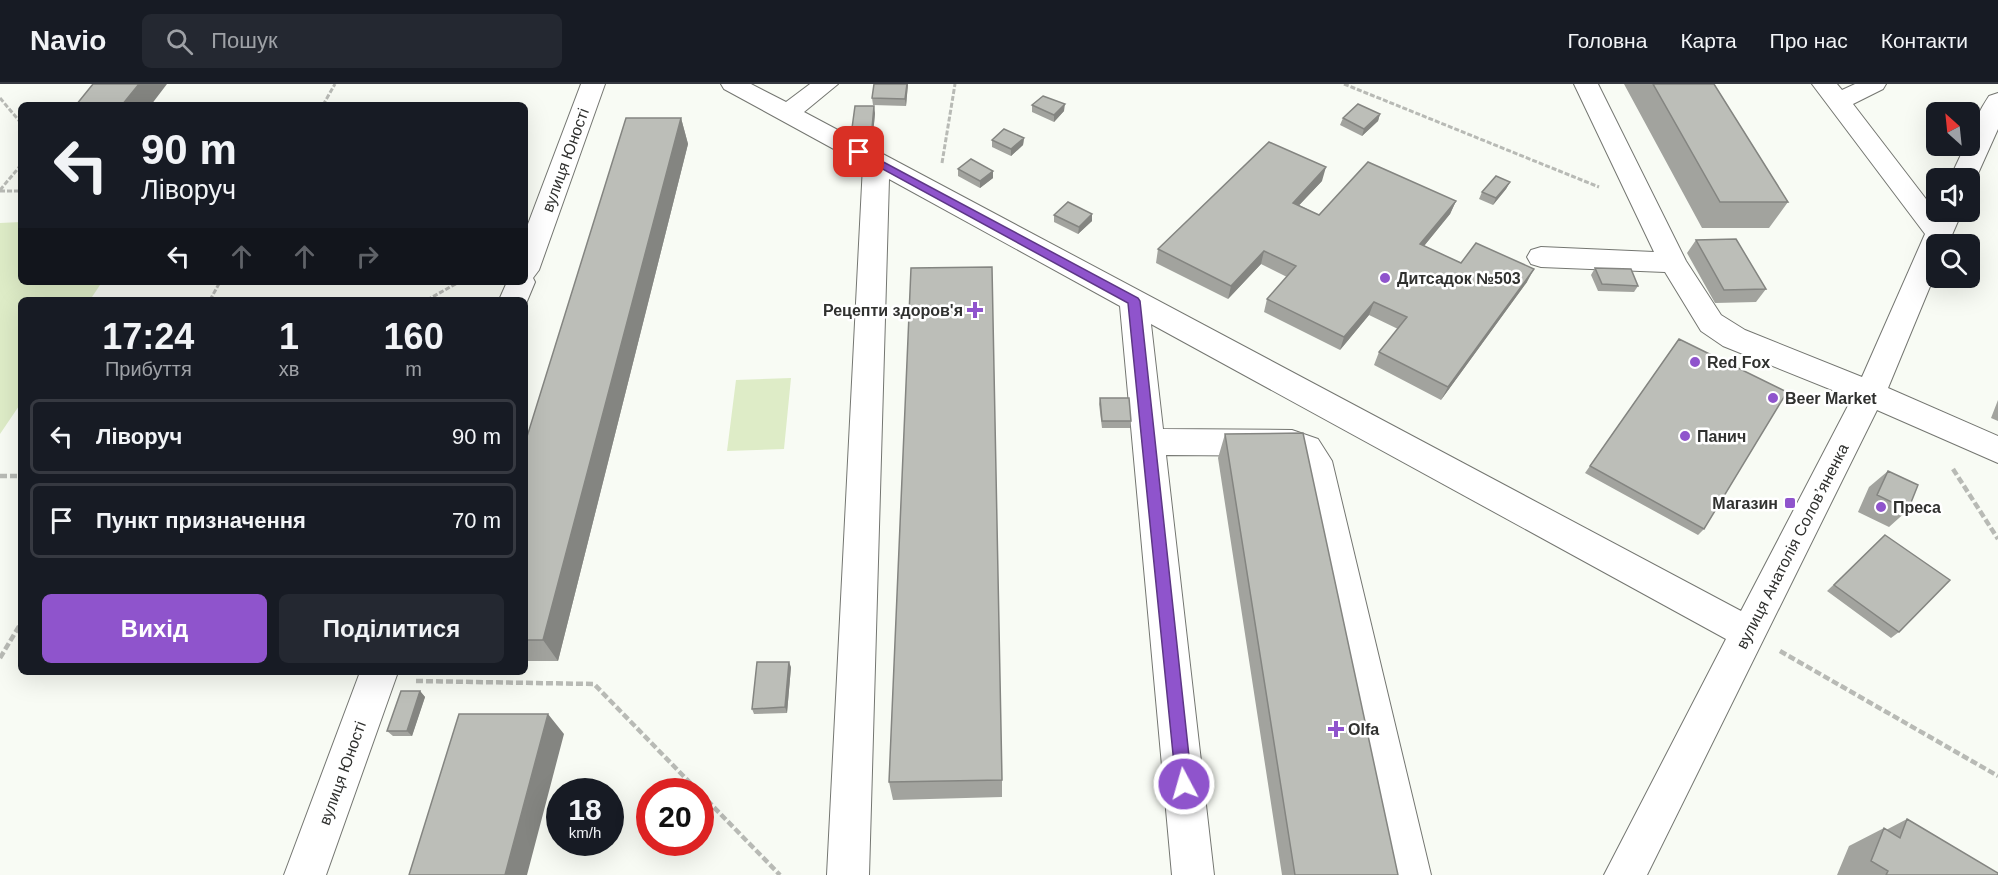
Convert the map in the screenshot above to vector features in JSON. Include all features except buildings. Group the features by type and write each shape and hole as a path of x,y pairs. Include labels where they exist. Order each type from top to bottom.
{"street":[{"name":"вулиця Юності","path":"528,262 593,84"},
{"path":"733,84 1748,633"},
{"path":"787,113 826,84"},
{"path":"1586,84 1673,263 1703,314 1722,333 1870,393 1998,450"},
{"path":"1874,84 1831,93 1926,201"},
{"path":"1968,168 1998,101"},
{"path":"848,875 876,162"},
{"name":"вулиця Анатолія Соловʼяненка","path":"1625,875 1870,393 1944,222"},
{"path":"1541,256 1673,263"},
{"path":"1134,301 1193,875"},
{"path":"1149,442 1292,442 1303,445 1312,452 1316,461 1410,875"},
{"name":"вулиця Юності","path":"305,875 377,675"}],"path":[{"path":"325,102 335,84"},
{"path":"937,195 955,84"},
{"path":"1344,84 1646,206"},
{"path":"0,98 18,119"},
{"path":"0,191 18,169"},
{"path":"0,191 18,191"},
{"path":"432,297 454,285"},
{"path":"1918,415 1998,539"},
{"path":"0,476 18,476"},
{"path":"0,658 18,628"},
{"path":"1748,633 1998,776"},
{"path":"377,675 452,683 594,684 685,778"},
{"path":"714,807 780,875"}],"green space":[{"path":"18,222 18,285 100,285 92,297 18,297 18,407 0,434 0,223"},
{"path":"791,378 784,449 727,451 736,380"}],"place":[{"name":"Дитсадок №503","path":"1385,278"},
{"name":"Рецепти здоров'я","path":"975,310"},
{"name":"Red Fox","path":"1695,362"},
{"name":"Beer Market","path":"1773,398"},
{"name":"Панич","path":"1685,436"},
{"name":"Магазин","path":"1790,503"},
{"name":"Преса","path":"1881,507"},
{"name":"Olfa","path":"1336,729"}],"route":[{"path":"859,152 1134,301 1184,784"}]}
